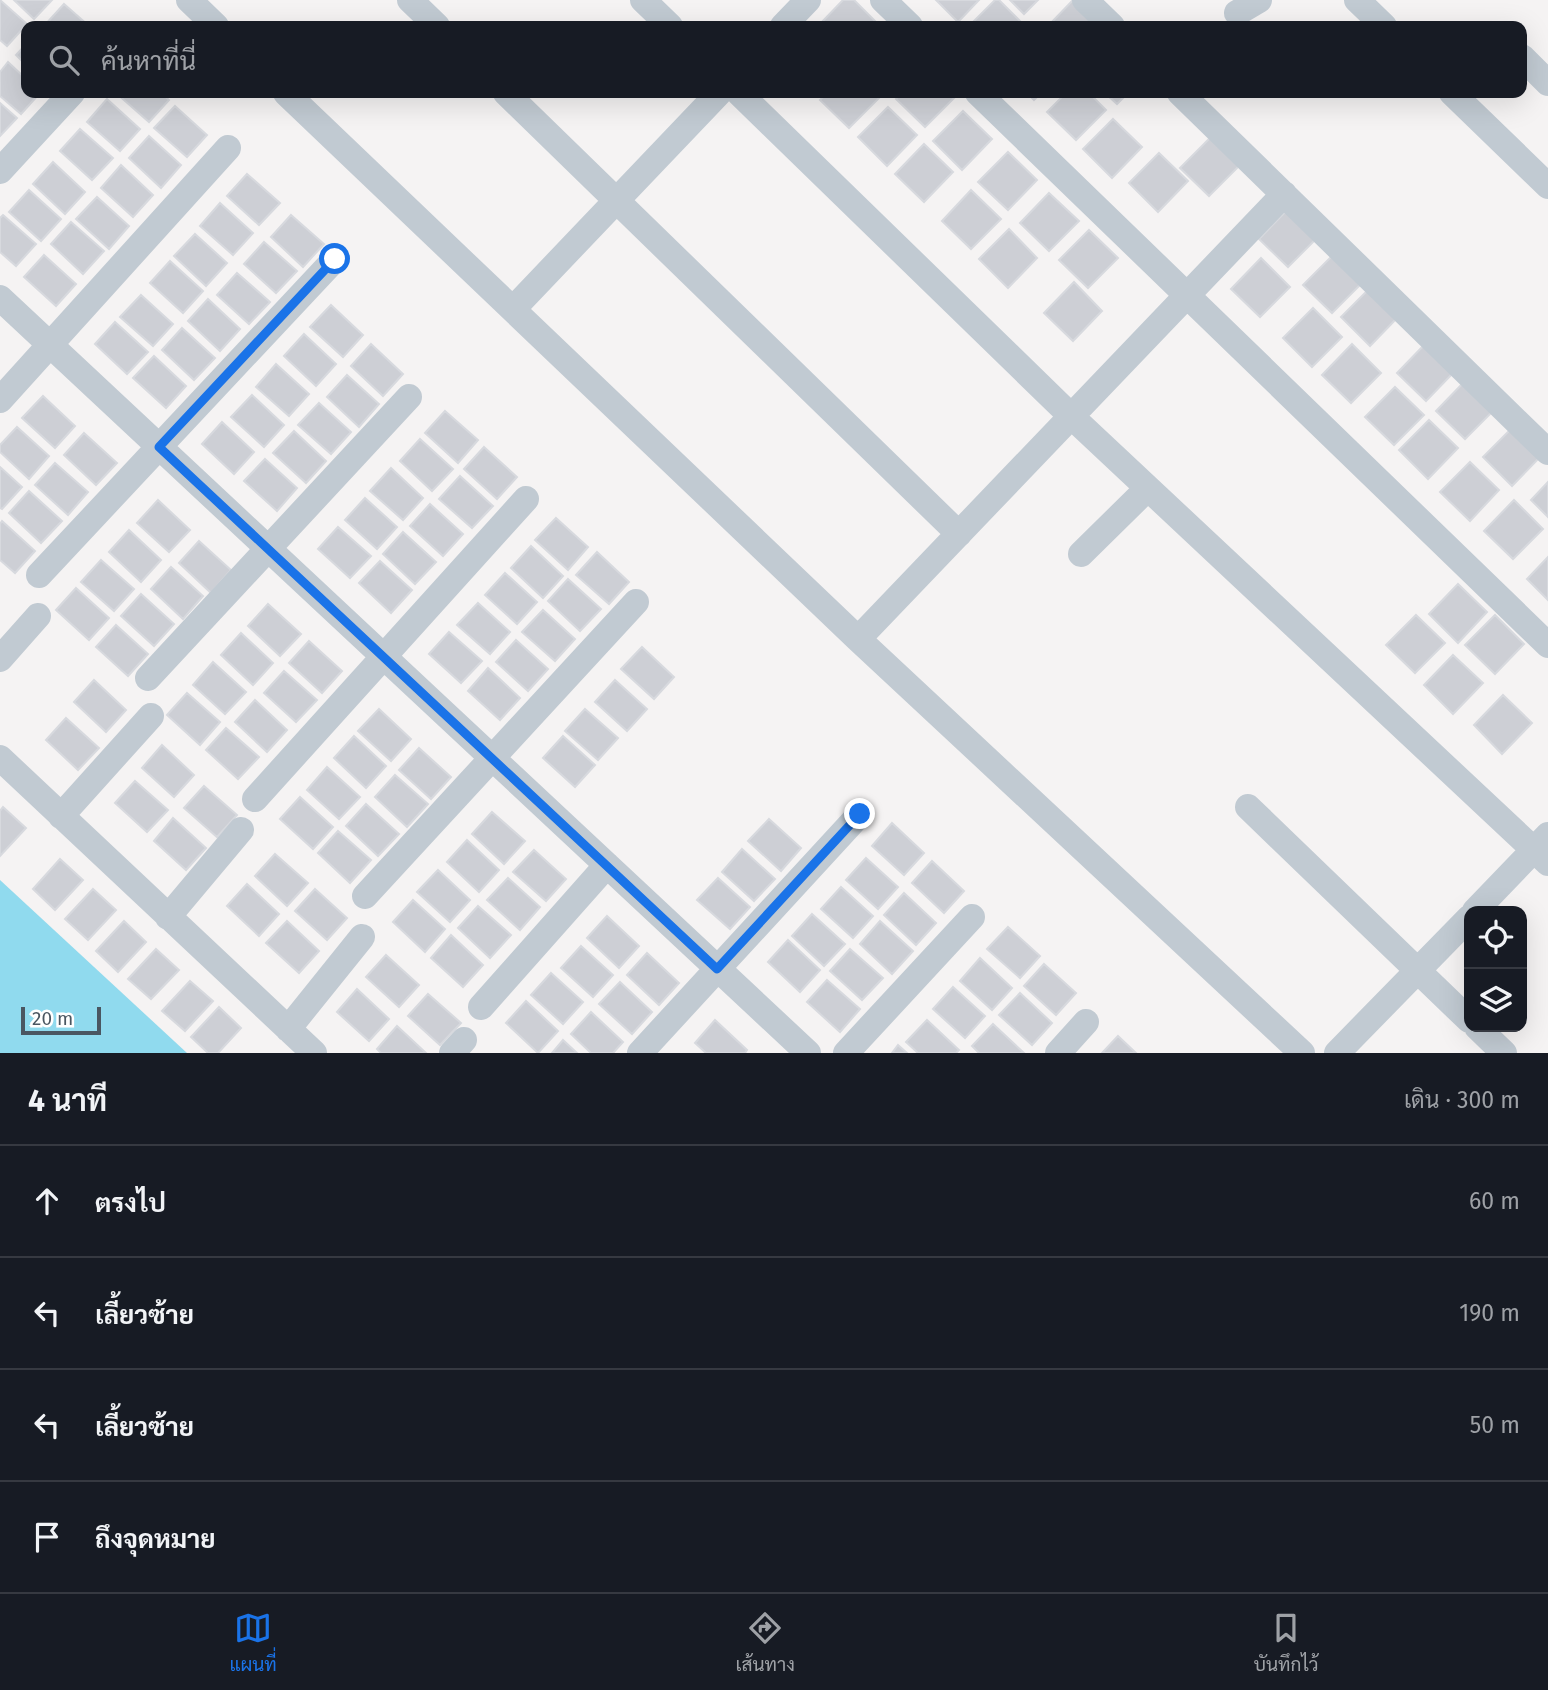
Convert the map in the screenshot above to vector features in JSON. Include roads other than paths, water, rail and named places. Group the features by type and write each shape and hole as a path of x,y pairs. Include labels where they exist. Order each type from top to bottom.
{"street":[{"path":"189,0 211,21"},
{"path":"410,0 432,21"},
{"path":"643,0 665,21"},
{"path":"788,21 808,0"},
{"path":"883,0 905,21"},
{"path":"1085,0 1107,21"},
{"path":"1357,0 1379,21"},
{"path":"1527,62 1548,83"},
{"path":"0,171 67,98"},
{"path":"291,98 858,639 1302,1053"},
{"path":"511,98 959,534"},
{"path":"513,309 714,98"},
{"path":"744,98 1071,416 1543,849 1480,906"},
{"path":"983,98 1548,645"},
{"path":"1185,98 1548,452"},
{"path":"1457,98 1548,186"},
{"path":"0,400 228,148"},
{"path":"858,639 1284,194"},
{"path":"39,575 335,259"},
{"path":"0,298 808,1053"},
{"path":"148,678 409,397"},
{"path":"1081,554 1148,488"},
{"path":"255,799 526,499"},
{"path":"365,896 636,602"},
{"path":"0,659 38,616"},
{"path":"61,816 150,716"},
{"path":"0,758 314,1053"},
{"path":"1248,807 1464,1015"},
{"path":"640,1053 860,814"},
{"path":"169,917 241,830"},
{"path":"481,1007 607,865"},
{"path":"846,1053 972,917"},
{"path":"1337,1053 1464,923"},
{"path":"288,1028 362,937"},
{"path":"1058,1053 1086,1022"},
{"path":"1482,1032 1504,1053"}],"water":[{"path":"0,880 187,1053 0,1053"}]}
